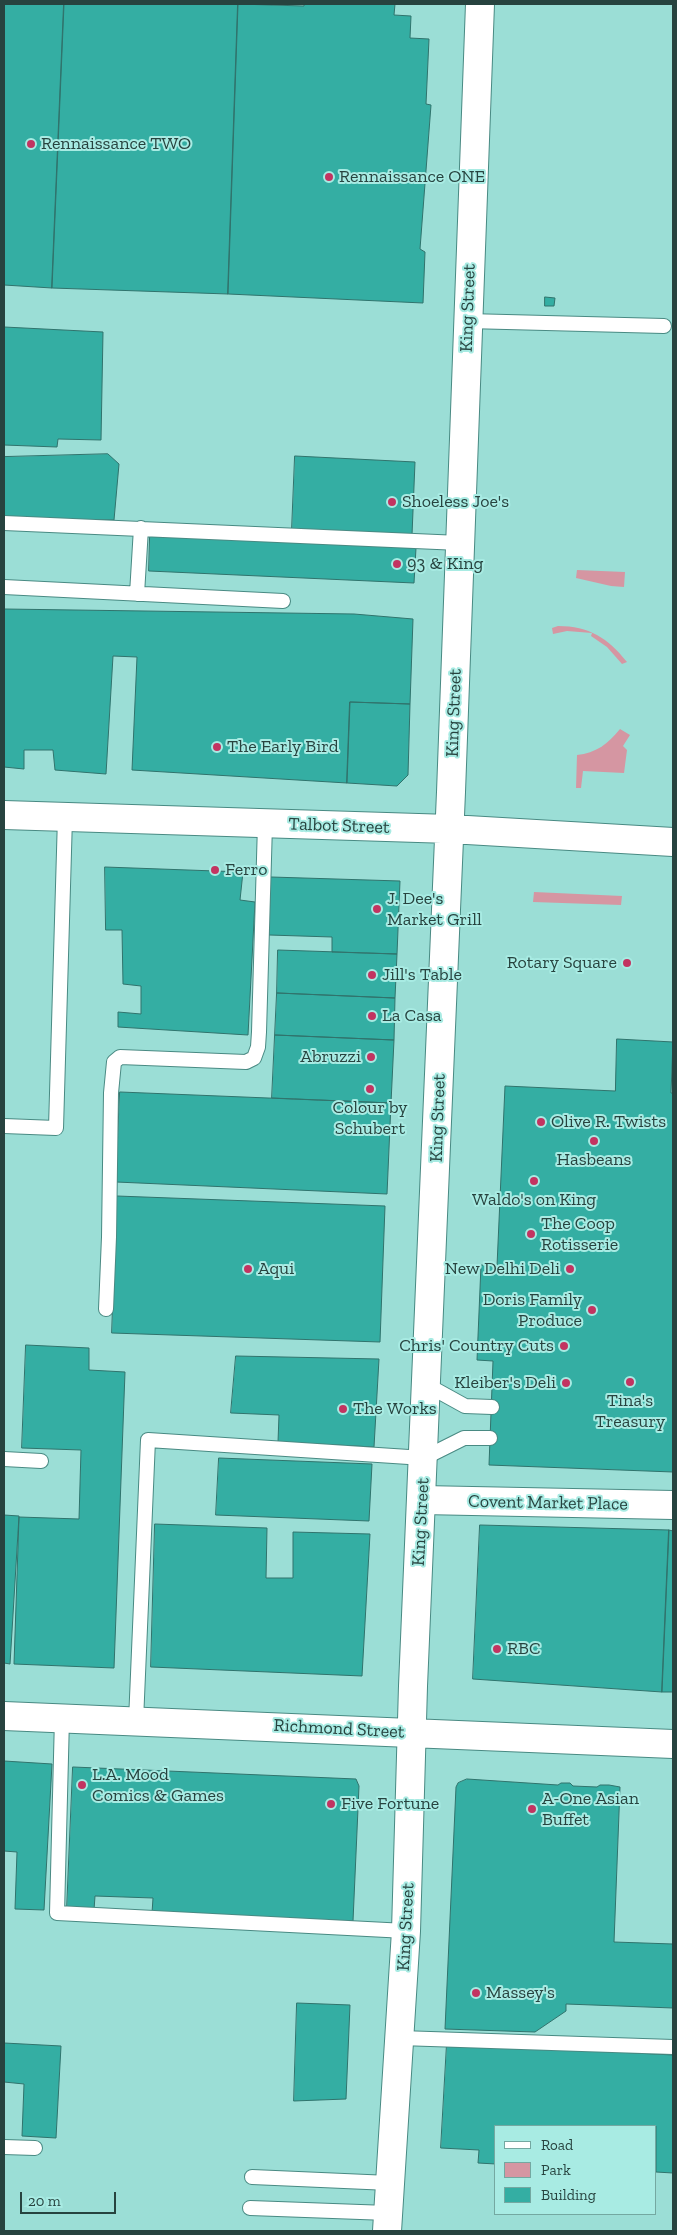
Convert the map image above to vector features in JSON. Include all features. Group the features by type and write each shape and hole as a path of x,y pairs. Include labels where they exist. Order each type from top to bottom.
{"main road":[{"name":"King Street","path":"388,2222 406,1932 412,1732 450,828 480,4"},
{"name":"Talbot Street","path":"4,815 450,828 673,842"},
{"name":"Covent Market Place","path":"422,1500 673,1505"},
{"name":"Richmond Street","path":"4,1716 673,1744"}],"lane":[{"path":"468,321 664,326"},
{"path":"4,523 460,543"},
{"path":"137,594 141,528"},
{"path":"4,587 283,601"},
{"path":"4,1126 56,1128 65,817"},
{"path":"106,1309 109,1237 110,1093 114,1062 120,1057 246,1062 254,1058 258,1047 259,1032 265,824"},
{"path":"427,1385 465,1406 492,1407"},
{"path":"136,1721 148,1440 424,1458 464,1438 490,1438"},
{"path":"4,1459 41,1461"},
{"path":"62,1718 57,1913 406,1932"},
{"path":"400,2038 673,2047"},
{"path":"4,2146 35,2148"},
{"path":"252,2177 390,2183"},
{"path":"250,2208 388,2222"}],"green space":[{"path":"577,570 625,572 624,587 576,578"},
{"path":"558,626 579,628 588,631 597,635 613,646 627,662 622,664 607,647 591,636 592,633 567,631 553,634 552,628"},
{"path":"620,729 630,735 623,746 627,750 624,773 583,771 581,788 576,788 577,755 601,747"},
{"path":"534,892 622,896 621,905 533,902"}],"building":[{"name":"Rennaissance TWO","path":"4,4 64,4 52,288 4,285"},
{"path":"64,4 238,4 228,294 52,288"},
{"name":"Rennaissance ONE","path":"238,4 304,6 304,4 395,4 394,15 411,16 410,38 429,39 426,104 431,105 420,249 425,252 423,303 228,294"},
{"path":"545,297 555,298 554,306 545,306"},
{"path":"4,327 103,332 101,440 58,439 57,447 4,445"},
{"path":"108,454 119,464 114,520 4,519 4,457"},
{"path":"295,456 415,462 412,535 292,529"},
{"path":"150,536 416,548 414,583 149,571"},
{"path":"4,609 354,614 413,619 410,704 350,702 347,783 132,770 137,657 113,656 106,774 55,770 53,750 24,750 24,769 4,767"},
{"path":"350,702 410,704 408,775 397,786 347,783"},
{"path":"105,867 243,872 240,900 255,902 248,1035 118,1027 118,1012 141,1014 141,986 123,984 122,930 106,930"},
{"path":"271,877 400,881 397,954 332,952 332,937 269,935"},
{"path":"278,950 397,954 395,998 277,993"},
{"path":"277,993 395,998 394,1040 275,1035"},
{"path":"275,1035 394,1040 391,1103 272,1098"},
{"path":"617,1039 673,1042 671,1093 673,1093 673,1472 489,1465 493,1361 477,1360 481,1265 497,1266 505,1086 615,1091"},
{"path":"120,1092 391,1103 387,1194 116,1182"},
{"name":"Aqui","path":"117,1196 385,1206 380,1342 112,1333"},
{"path":"26,1345 89,1348 89,1370 125,1372 114,1668 14,1664 19,1517 79,1519 81,1450 22,1448"},
{"path":"236,1356 379,1359 374,1447 278,1442 279,1415 231,1413"},
{"path":"219,1458 372,1464 369,1521 216,1515"},
{"path":"4,1515 19,1516 10,1664 4,1663"},
{"path":"155,1524 267,1528 266,1578 293,1578 293,1532 370,1534 362,1676 151,1667"},
{"path":"480,1525 669,1530 662,1692 473,1679"},
{"path":"669,1530 673,1531 673,1692 662,1692"},
{"path":"4,1761 52,1764 44,1910 15,1909 17,1852 4,1851"},
{"path":"73,1767 356,1779 359,1786 353,1921 152,1913 153,1898 95,1896 94,1910 67,1909"},
{"path":"467,1779 620,1787 614,1942 673,1944 673,2008 566,2004 566,2011 535,2032 445,2029 456,1787 458,1783"},
{"path":"297,2003 350,2005 346,2099 294,2101"},
{"path":"4,2043 61,2046 56,2138 22,2136 24,2084 4,2082"},
{"path":"447,2043 673,2055 673,2173 657,2172 657,2125 494,2125 494,2164 478,2163 479,2150 441,2148"}],"place":[{"name":"Rennaissance TWO","path":"31,144"},
{"name":"Rennaissance ONE","path":"329,177"},
{"name":"Shoeless Joe's","path":"392,502"},
{"name":"93 & King","path":"397,564"},
{"name":"The Early Bird","path":"217,747"},
{"name":"Ferro","path":"215,870"},
{"name":"J. Dee's Market Grill","path":"377,909"},
{"name":"Rotary Square","path":"627,963"},
{"name":"Jill's Table","path":"372,975"},
{"name":"La Casa","path":"372,1016"},
{"name":"Abruzzi","path":"371,1057"},
{"name":"Colour by Schubert","path":"370,1089"},
{"name":"Olive R. Twists","path":"541,1122"},
{"name":"Hasbeans","path":"594,1141"},
{"name":"Waldo's on King","path":"534,1181"},
{"name":"The Coop Rotisserie","path":"531,1234"},
{"name":"Aqui","path":"248,1269"},
{"name":"New Delhi Deli","path":"570,1269"},
{"name":"Doris Family Produce","path":"592,1310"},
{"name":"Chris' Country Cuts","path":"564,1346"},
{"name":"Tina's Treasury","path":"630,1382"},
{"name":"Kleiber's Deli","path":"566,1383"},
{"name":"The Works","path":"343,1409"},
{"name":"RBC","path":"497,1649"},
{"name":"L.A. Mood Comics & Games","path":"82,1785"},
{"name":"Five Fortune","path":"331,1804"},
{"name":"A-One Asian Buffet","path":"532,1809"},
{"name":"Massey's","path":"476,1993"}]}
